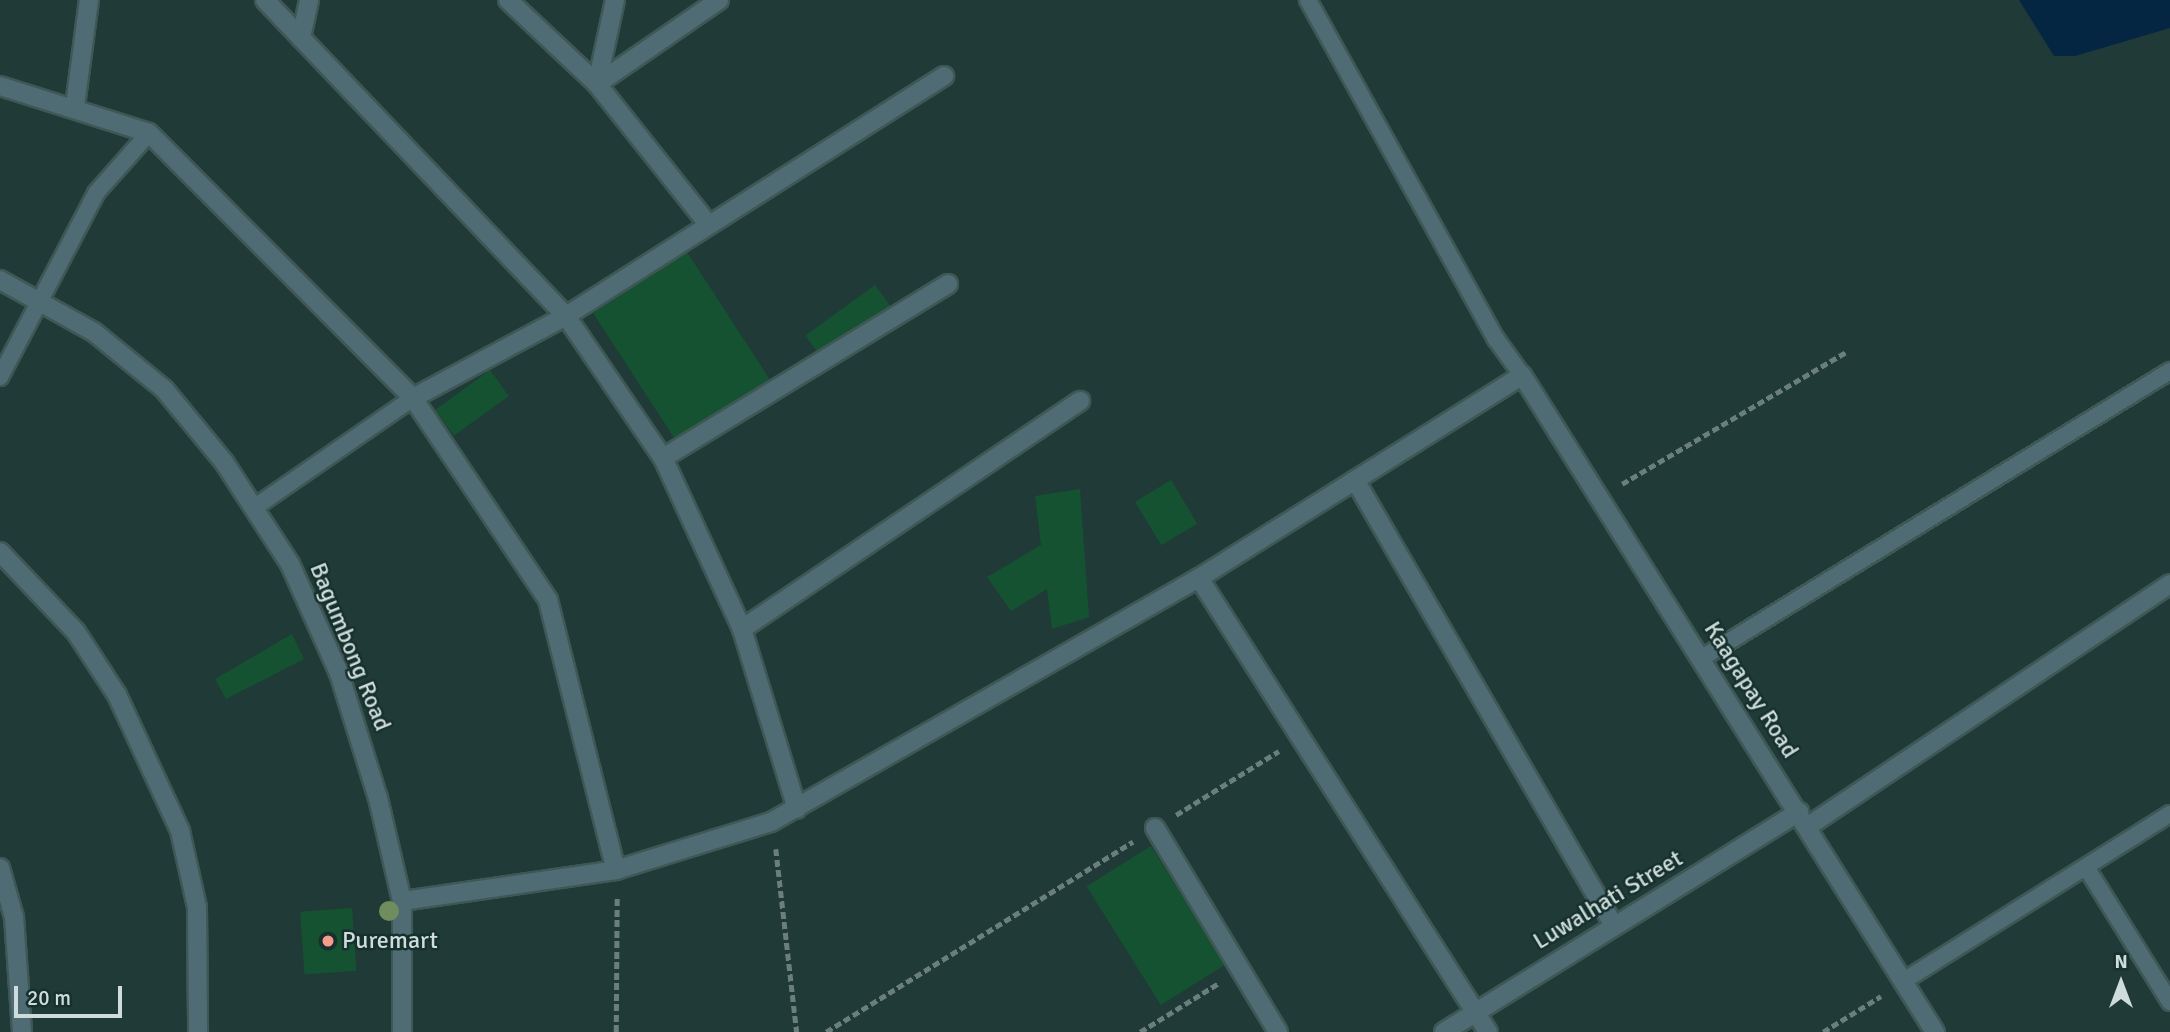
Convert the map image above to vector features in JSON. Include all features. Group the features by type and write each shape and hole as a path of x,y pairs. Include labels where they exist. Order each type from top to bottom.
{"street":[{"path":"75,106 89,0"},
{"path":"265,0 566,316 663,458 742,629 797,809"},
{"path":"301,38 309,0"},
{"path":"508,0 597,84 707,223"},
{"path":"597,84 615,0"},
{"path":"597,84 719,0"},
{"path":"413,398 566,316 707,223 944,76"},
{"path":"0,86 75,106 149,134 413,398 548,600 616,870"},
{"name":"Bagumbong Road","path":"0,280 94,332 164,389 255,507 290,564 339,673 378,798 402,901 402,1032"},
{"path":"663,458 948,284"},
{"path":"402,901 616,870 771,822 1199,578 1522,375"},
{"name":"Kaagapay Road","path":"1522,375 1702,657 1902,982 1936,1032"},
{"path":"742,629 1080,401"},
{"path":"1354,480 1613,924"},
{"path":"0,552 76,632 117,695 180,831 197,907 198,1032"},
{"path":"1199,578 1488,1032"},
{"name":"Luwalhati Street","path":"1444,1032 1613,924 1803,820 2170,584"},
{"path":"1155,828 1278,1032"},
{"path":"0,868 13,918 22,1032"}],"lane":[{"path":"1308,0 1496,339 1522,375"},
{"path":"0,377 96,193 149,134"},
{"path":"1702,657 2170,371"},
{"path":"255,507 413,398"},
{"path":"1902,982 2170,814"},
{"path":"2087,867 2170,1002"}],"path":[{"path":"1600,496 1846,352"},
{"path":"826,1032 1300,738"},
{"path":"771,822 791,944 797,1032"},
{"path":"616,870 616,1032"},
{"path":"1140,1032 1241,970"},
{"path":"1823,1032 1902,982"}],"water":[{"path":"2019,0 2170,0 2170,28 2075,56 2054,56"}],"building":[{"path":"687,252 770,379 676,440 593,313"},
{"path":"875,285 890,306 821,357 805,336"},
{"path":"490,370 509,396 454,436 435,410"},
{"path":"1171,480 1197,524 1161,545 1135,502"},
{"path":"1080,489 1089,617 1052,629 1047,589 1011,611 987,577 1041,545 1035,496"},
{"path":"292,634 304,659 226,699 215,679"},
{"path":"1151,846 1225,965 1161,1005 1087,886"},
{"name":"Puremart","path":"352,908 356,971 305,974 300,912"}],"place":[{"name":"Puremart","path":"328,941"}]}
